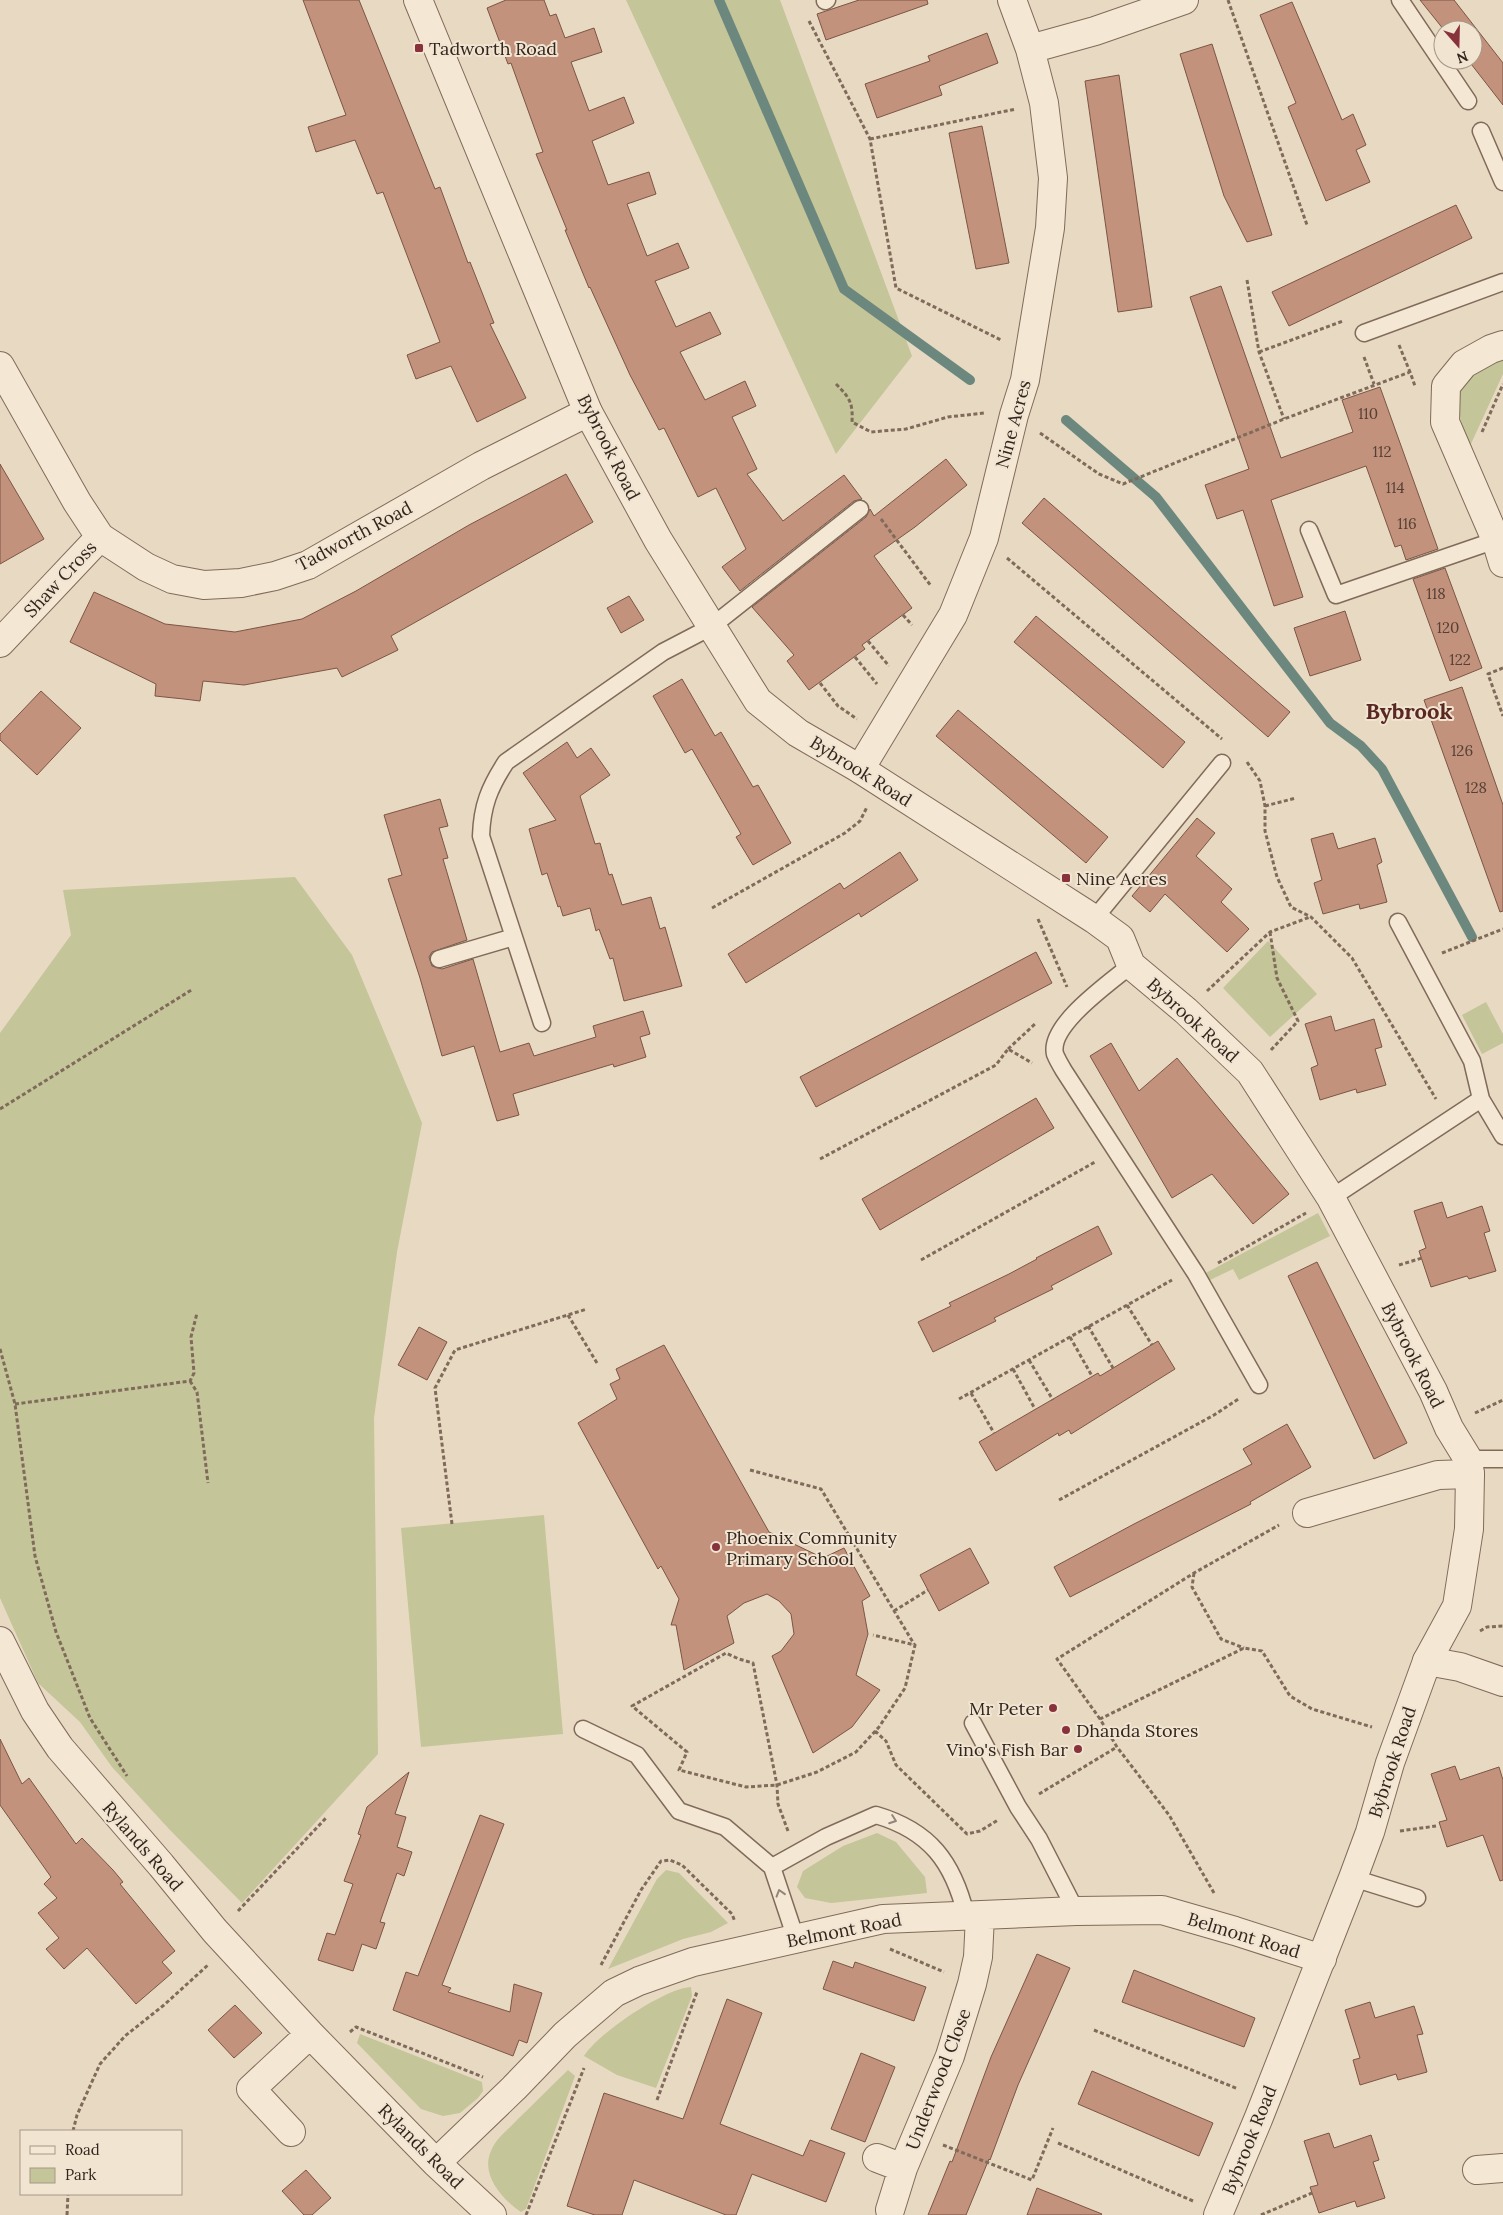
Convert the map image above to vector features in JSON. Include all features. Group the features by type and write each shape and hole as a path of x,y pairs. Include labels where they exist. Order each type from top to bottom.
{"street":[{"name":"Bybrook Road","path":"418,0 588,412 658,540 758,701 798,733 1094,918 1120,938 1131,965 1186,1010 1250,1072 1331,1198 1433,1390 1449,1428 1469,1467 1469,1529 1457,1606 1426,1661 1390,1763 1370,1832 1353,1878 1266,2100 1219,2213"},
{"name":"Nine Acres","path":"869,776 880,736 952,615 984,538 1014,415 1025,380 1050,228 1053,178 1044,103 1030,49 1012,0"},
{"path":"1030,49 1095,31 1184,0"},
{"path":"1500,552 1445,422 1446,386 1464,364 1491,348 1503,345"},
{"name":"Tadworth Road","path":"0,366 77,502 100,537 139,563 172,579 204,585 241,583 275,576 308,565 481,466 588,412"},
{"name":"Shaw Cross","path":"0,643 100,537"},
{"path":"1307,1512 1469,1467"},
{"name":"Rylands Road","path":"0,1641 35,1711 60,1748 223,1940 318,2042 436,2163 492,2215"},
{"path":"1426,1661 1460,1667 1503,1682"},
{"name":"Belmont Road","path":"436,2163 514,2088 565,2035 614,1993 639,1981 693,1962 883,1919 1076,1911 1162,1910 1235,1930 1322,1959"},
{"name":"Underwood Close","path":"890,2210 903,2168 950,2056 972,1984 978,1957 973,1915"},
{"path":"291,2132 251,2089 318,2042"},
{"path":"877,2158 903,2168"}],"lane":[{"path":"1400,0 1468,101"},
{"path":"1481,131 1503,182"},
{"path":"1364,333 1503,282"},
{"path":"542,1023 481,836 482,814 496,777 506,762 545,734 664,652 711,627 860,509"},
{"path":"1309,530 1336,595 1500,552"},
{"path":"1094,918 1222,763"},
{"path":"1398,922 1472,1061 1481,1100 1503,1136"},
{"path":"438,959 514,936"},
{"path":"1131,965 1070,1017 1056,1040 1055,1053 1064,1071 1196,1274 1259,1385"},
{"path":"1331,1198 1481,1100"},
{"path":"1469,1467 1503,1459"},
{"path":"973,1723 1018,1807 1039,1839 1076,1911"},
{"path":"582,1728 637,1755 679,1811 725,1827 772,1867 796,1939"},
{"path":"772,1867 826,1837 876,1815 900,1822 942,1856 960,1887 973,1915"},
{"path":"1353,1878 1417,1898"}],"path":[{"path":"1228,0 1307,225"},
{"path":"806,14 870,139 896,288 1029,353"},
{"path":"870,139 1044,103"},
{"path":"1247,280 1259,352 1284,419"},
{"path":"1259,352 1350,318"},
{"path":"1362,352 1374,384"},
{"path":"836,384 846,394 853,406 852,422 871,432 906,429 948,417 977,413 1014,415 1099,474 1123,484 1284,419 1410,372 1416,390"},
{"path":"1458,455 1474,450 1503,384"},
{"path":"860,509 869,502 952,615"},
{"path":"984,538 1226,742"},
{"path":"1503,668 1488,674 1503,716"},
{"path":"820,683 838,706 880,736"},
{"path":"1246,762 1260,781 1265,806 1265,831 1277,877 1291,907 1311,917 1352,958 1450,1122"},
{"path":"712,908 845,833 860,821 869,776"},
{"path":"1265,806 1296,798"},
{"path":"1035,913 1069,992"},
{"path":"1186,1010 1270,932 1311,917"},
{"path":"1420,962 1503,929"},
{"path":"1250,1072 1298,1021 1278,978 1270,932"},
{"path":"0,1109 193,989"},
{"path":"820,1159 996,1065 1008,1049 1040,1068 1064,1071"},
{"path":"921,1260 1115,1150"},
{"path":"959,1399 1171,1280 1196,1274 1331,1198"},
{"path":"1127,1304 1152,1345"},
{"path":"452,1524 435,1388 455,1350 587,1309"},
{"path":"190,1381 194,1373 191,1337 197,1313"},
{"path":"568,1315 597,1363"},
{"path":"1088,1326 1113,1368"},
{"path":"1070,1337 1092,1376"},
{"path":"0,1349 15,1404 35,1556 56,1632 90,1718 129,1780"},
{"path":"1029,1360 1053,1400"},
{"path":"1013,1369 1034,1409"},
{"path":"15,1404 190,1381"},
{"path":"190,1381 197,1392 208,1483"},
{"path":"1059,1500 1214,1415 1259,1385"},
{"path":"971,1392 994,1433"},
{"path":"750,1470 821,1489 915,1645 905,1688 875,1732 856,1752 817,1772 777,1785 746,1787 679,1770 686,1752 632,1706 726,1652 739,1659 753,1663 777,1785 778,1804"},
{"path":"1235,1930 1169,1815 1117,1747 1100,1719 1057,1659 1194,1573 1269,1530 1307,1512"},
{"path":"1194,1573 1192,1587 1221,1639 1244,1648 1262,1651 1290,1696 1312,1709 1380,1729"},
{"path":"894,1611 928,1590"},
{"path":"1480,1631 1503,1626"},
{"path":"874,1635 915,1645"},
{"path":"1100,1719 1244,1648"},
{"path":"875,1732 886,1741 896,1765 967,1834 980,1831 1117,1747"},
{"path":"73,2130 77,2115 100,2064 125,2036 164,2005 203,1969 223,1940 238,1912 326,1818"},
{"path":"614,1993 600,1966 641,1890 661,1861 670,1860 682,1865 732,1914 747,1950"},
{"path":"232,1904 238,1912"},
{"path":"859,1925 863,1938 972,1984"},
{"path":"657,2100 699,1986 693,1962"},
{"path":"318,2042 356,2027 514,2088"},
{"path":"1094,2030 1266,2100"},
{"path":"526,2215 584,2068"},
{"path":"917,2135 1032,2180 1053,2128"},
{"path":"1058,2143 1219,2213"},
{"path":"1261,2215 1312,2193"},
{"path":"67,2215 68,2195"}],"green space":[{"path":"626,0 780,0 912,356 836,454"},
{"path":"1503,360 1503,374 1470,446 1460,416 1460,392 1465,382 1474,374 1486,366"},
{"path":"295,877 352,955 422,1123 397,1252 374,1418 378,1754 242,1903 169,1829 112,1767 80,1722 38,1683 0,1598 0,1033 71,935 63,890"},
{"path":"1268,941 1317,994 1270,1037 1223,988"},
{"path":"1486,1002 1503,1034 1503,1043 1482,1054 1462,1015"},
{"path":"1318,1213 1330,1236 1239,1280 1233,1269 1208,1281 1204,1274"},
{"path":"544,1515 563,1734 421,1747 401,1528"},
{"path":"877,1833 896,1842 925,1877 927,1893 831,1903 805,1898 797,1887 803,1871 843,1846"},
{"path":"666,1870 679,1873 728,1923 711,1932 683,1939 608,1969 657,1879"},
{"path":"691,1987 692,1996 656,2088 617,2075 584,2056 603,2036 649,2003 679,1989"},
{"path":"360,2034 482,2082 483,2091 478,2098 460,2113 443,2116 421,2109 357,2043"},
{"path":"568,2070 575,2076 526,2209 521,2212 507,2201 495,2186 491,2178 488,2160 496,2142 503,2134"}],"building":[{"path":"303,0 359,0 435,189 440,187 468,263 470,262 494,323 490,324 526,398 477,422 451,366 416,379 407,355 440,342 383,192 377,194 355,140 316,152 308,127 346,115"},
{"path":"506,0 544,0 550,16 556,14 565,38 594,28 602,52 571,62 589,111 624,97 634,123 592,141 608,185 649,172 656,194 627,204 647,256 678,243 689,268 655,281 676,327 710,312 721,334 680,352 705,400 745,381 756,406 732,417 757,469 747,474 783,521 844,475 862,499 854,501 740,591 722,567 746,549 716,488 698,497 664,428 659,430 630,375 589,288 565,230 567,230 536,154 543,152 511,63 508,64 487,8"},
{"path":"859,0 927,0 928,4 826,40 817,14"},
{"path":"1420,0 1454,0 1470,20 1436,20"},
{"path":"1292,2 1342,120 1353,114 1366,145 1356,150 1370,182 1326,201 1288,107 1296,103 1260,15"},
{"path":"987,33 998,63 939,86 942,95 877,118 865,84 930,61 928,56"},
{"path":"1483,37 1503,63 1503,105 1476,70 1483,70"},
{"path":"1212,44 1272,235 1247,242 1224,196 1180,54"},
{"path":"1119,75 1152,307 1118,312 1085,81"},
{"path":"982,126 1009,263 976,269 949,133"},
{"path":"1456,205 1472,238 1289,326 1272,292"},
{"path":"1221,286 1281,458 1353,432 1342,400 1380,387 1438,549 1406,560 1401,545 1395,547 1366,466 1271,500 1303,597 1274,606 1243,510 1217,519 1205,485 1249,469 1190,297"},
{"path":"946,459 967,485 915,527 874,556 912,608 862,645 865,649 809,690 787,661 794,655 752,607 866,517 870,509 874,516"},
{"path":"0,464 44,539 0,564"},
{"path":"566,474 593,522 391,636 398,650 342,677 337,668 244,685 203,681 200,701 155,696 156,684 70,642 94,592 165,624 235,632 302,619 356,591 469,525"},
{"path":"1044,498 1290,712 1268,737 1022,523"},
{"path":"1445,568 1482,668 1450,681 1413,579"},
{"path":"629,596 644,620 621,633 607,608"},
{"path":"1345,611 1361,660 1310,676 1294,628"},
{"path":"1036,616 1185,742 1163,768 1014,642"},
{"path":"682,679 715,736 721,732 753,787 758,785 791,843 753,865 736,837 741,834 692,749 685,753 653,696"},
{"path":"1462,687 1503,805 1503,911 1500,912 1424,700"},
{"path":"41,691 81,728 37,775 0,740 0,734"},
{"path":"958,710 1108,837 1086,863 936,736"},
{"path":"567,742 577,758 591,748 610,775 580,796 595,844 600,843 609,875 612,874 622,905 651,897 660,929 665,927 682,986 624,1001 613,958 610,959 599,929 596,931 590,908 563,916 560,906 558,907 547,873 542,875 529,829 556,820 523,773"},
{"path":"440,799 448,826 439,828 448,858 443,859 467,940 432,952 429,957 432,966 442,969 473,959 500,1052 529,1043 534,1056 596,1037 593,1026 643,1011 650,1034 640,1037 646,1057 614,1067 613,1064 513,1094 519,1115 497,1121 474,1046 442,1056 420,978 388,879 402,875 384,815"},
{"path":"1197,818 1215,833 1196,856 1232,889 1221,902 1249,929 1227,952 1165,894 1150,912 1132,896"},
{"path":"1333,833 1338,849 1375,838 1382,862 1377,865 1387,902 1360,909 1359,904 1323,914 1314,883 1322,880 1311,839"},
{"path":"900,852 918,880 861,917 859,913 746,983 728,954 840,883 844,889"},
{"path":"1036,952 1052,983 816,1107 800,1077"},
{"path":"1331,1016 1335,1031 1374,1019 1382,1047 1375,1049 1386,1085 1357,1093 1356,1089 1320,1100 1311,1068 1318,1065 1305,1024"},
{"path":"1111,1043 1139,1091 1177,1058 1289,1194 1253,1224 1212,1174 1172,1198 1090,1056"},
{"path":"1036,1098 1054,1128 880,1230 862,1199"},
{"path":"1442,1202 1447,1218 1482,1206 1490,1231 1484,1233 1496,1271 1469,1279 1467,1276 1431,1287 1419,1251 1426,1248 1414,1211"},
{"path":"1098,1226 1112,1254 1051,1286 1053,1289 994,1318 996,1321 933,1352 918,1322 951,1306 949,1303 1009,1274"},
{"path":"1317,1262 1407,1443 1374,1459 1288,1276"},
{"path":"419,1327 447,1342 427,1380 398,1365"},
{"path":"1158,1341 1175,1369 1071,1434 1069,1430 1059,1436 1058,1433 996,1471 979,1442 1098,1373 1100,1376"},
{"path":"664,1345 769,1532 823,1558 844,1548 870,1596 862,1601 868,1634 856,1675 880,1690 852,1727 813,1753 772,1656 781,1651 794,1634 791,1614 779,1601 767,1594 744,1603 727,1616 734,1643 684,1670 676,1625 671,1625 679,1599 661,1566 658,1569 578,1423 617,1399 610,1384 620,1379 616,1369"},
{"path":"1287,1424 1311,1467 1250,1502 1251,1504 1070,1597 1054,1567 1252,1464 1243,1449"},
{"path":"970,1548 989,1583 939,1611 920,1575"},
{"path":"0,1739 22,1784 29,1778 76,1844 82,1838 113,1870 123,1882 120,1884 175,1951 162,1962 172,1973 136,2004 87,1948 64,1969 46,1949 59,1938 38,1913 57,1898 44,1884 51,1877 0,1805"},
{"path":"1455,1766 1460,1780 1499,1767 1503,1780 1503,1880 1500,1881 1483,1835 1447,1847 1439,1822 1447,1820 1431,1774"},
{"path":"409,1772 395,1814 406,1817 397,1847 412,1852 404,1876 397,1873 380,1922 385,1923 376,1949 362,1944 353,1971 318,1960 327,1933 335,1935 353,1884 344,1881 361,1835 358,1834 367,1807"},
{"path":"480,1815 504,1824 442,1985 451,1988 448,1992 510,2012 514,1984 542,1993 527,2043 519,2040 513,2056 393,2010 406,1972 418,1976"},
{"path":"1037,1954 1070,1968 1018,2085 990,2160 966,2215 928,2215 950,2161 952,2162 991,2057"},
{"path":"833,1961 853,1968 855,1962 926,1987 914,2021 823,1989"},
{"path":"1134,1970 1255,2018 1244,2047 1122,2002"},
{"path":"727,1999 762,2013 720,2124 803,2156 810,2140 845,2153 826,2202 752,2174 736,2215 726,2215 634,2180 622,2215 595,2215 567,2206 604,2093 683,2119"},
{"path":"1370,2002 1375,2018 1414,2006 1423,2034 1417,2035 1427,2072 1398,2080 1396,2074 1360,2085 1353,2060 1360,2058 1345,2010"},
{"path":"235,2005 262,2033 234,2058 208,2030"},
{"path":"861,2053 895,2067 865,2142 831,2129"},
{"path":"1092,2071 1213,2123 1199,2156 1078,2104"},
{"path":"1329,2133 1334,2148 1371,2135 1379,2160 1373,2162 1385,2198 1357,2207 1355,2201 1319,2213 1310,2187 1318,2185 1304,2141"},
{"path":"306,2170 331,2198 312,2215 304,2215 282,2191"},
{"path":"1037,2188 1102,2214 1027,2215"}],"waterway":[{"path":"719,0 844,289 970,380"},
{"path":"1066,420 1156,497 1330,723 1361,746 1382,769 1472,937"}],"place":[{"name":"Tadworth Road","path":"419,48"},
{"name":"Nine Acres","path":"1066,878"},
{"name":"Phoenix Community Primary School","path":"716,1547"},
{"name":"Mr Peter","path":"1053,1708"},
{"name":"Dhanda Stores","path":"1066,1730"},
{"name":"Vino's Fish Bar","path":"1078,1749"}],"district":[{"name":"Bybrook","path":"1409,711"}]}
